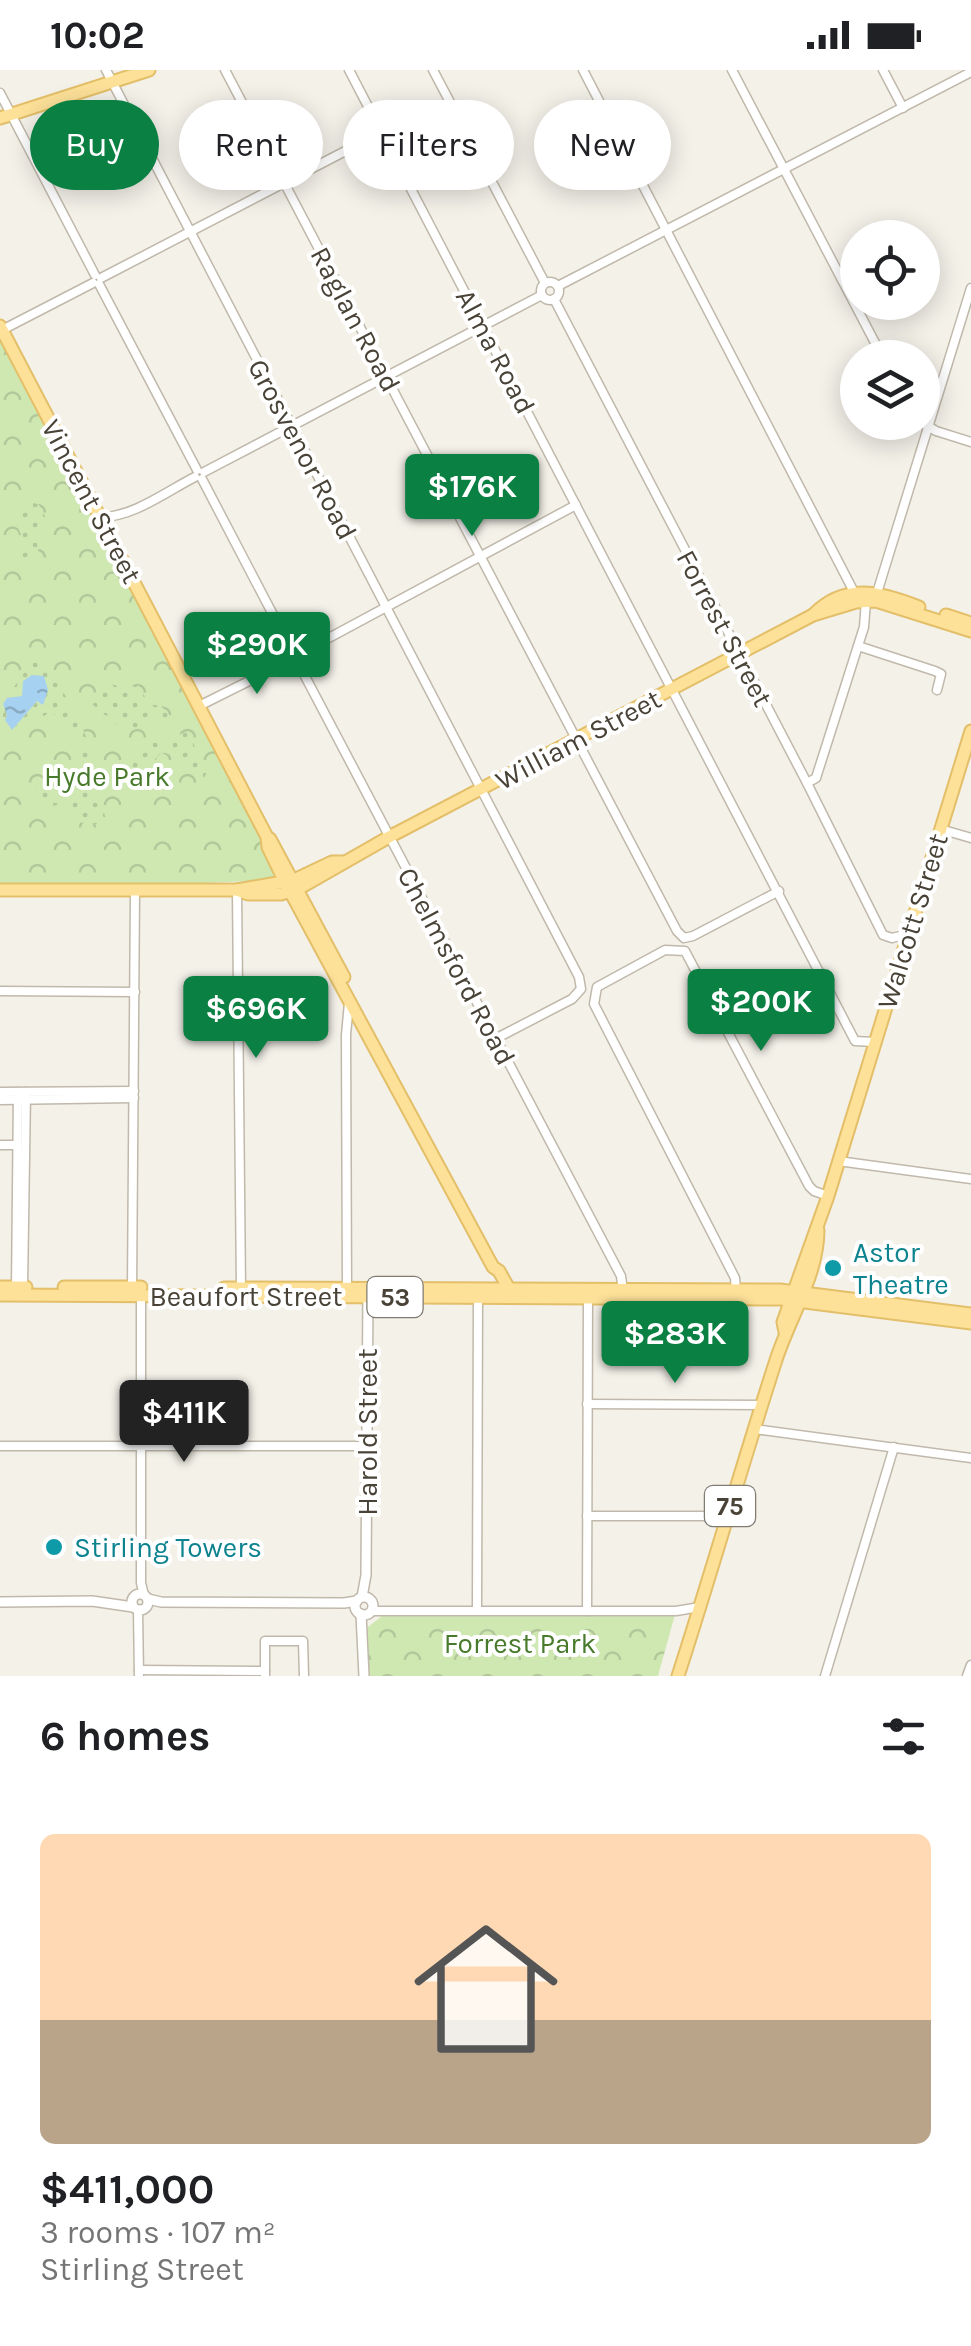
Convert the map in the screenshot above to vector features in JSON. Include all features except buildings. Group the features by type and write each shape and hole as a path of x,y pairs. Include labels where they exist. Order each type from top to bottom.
{"main road":[{"path":"6,116 109,76 149,70"},
{"name":"Vincent Street","path":"1,328 267,836 275,844 350,1003 377,1055 383,1059"},
{"name":"William Street","path":"813,614 825,602 854,592 971,623"},
{"name":"William Street","path":"0,890 236,890 248,894 292,886 813,614 872,597 971,631"},
{"name":"Walcott Street","path":"678,1676 785,1332 783,1322 818,1240 818,1226 971,731"},
{"name":"Vincent Street","path":"292,886 383,1052 383,1059 493,1267 509,1289"},
{"path":"484,1293 493,1267"},
{"name":"Beaufort Street","path":"0,1287 19,1291 484,1293 588,1298 736,1290 971,1314"},
{"name":"Beaufort Street","path":"484,1293 509,1289 797,1295 971,1323"},
{"name":"Beaufort Street","path":"0,1295 19,1291"}],"street":[{"name":"Raglan Road","path":"225,70 241,100"},
{"name":"Alma Road","path":"349,70 365,100"},
{"path":"100,517 129,512 542,295 545,283 434,70"},
{"path":"583,70 854,592"},
{"path":"732,70 874,340"},
{"path":"883,70 903,108"},
{"path":"558,286 971,72"},
{"name":"Grosvenor Road","path":"109,76 580,977 580,988 572,999 494,1039"},
{"name":"Chelmsford Road","path":"0,94 6,116 97,280 591,1222 616,1271 619,1294"},
{"path":"1,328 271,190"},
{"name":"Raglan Road","path":"288,190 677,931 684,938 778,891"},
{"name":"Alma Road","path":"412,190 855,1041 874,1042"},
{"path":"545,283 558,286"},
{"path":"542,295 554,299 559,294 558,286"},
{"path":"940,378 971,288"},
{"name":"Forrest Street","path":"554,299 808,783 883,935 892,938 908,934"},
{"path":"940,431 971,442"},
{"path":"808,783 816,778 919,440"},
{"path":"199,706 576,505"},
{"path":"109,534 129,512"},
{"path":"858,646 936,670 941,674 937,690"},
{"path":"940,829 971,838"},
{"path":"135,890 136,1291 141,1446 139,1673 265,1673 265,1641 303,1641 304,1676"},
{"path":"236,890 241,1292"},
{"path":"736,1290 736,1278 594,1002 594,992 600,985 665,950 679,948 690,957 809,1186 828,1196"},
{"path":"0,991 135,992"},
{"path":"347,1292 346,1028 350,1003"},
{"path":"346,1028 364,1030"},
{"path":"0,1092 22,1096"},
{"path":"0,1100 22,1096 134,1094"},
{"path":"19,1291 16,1145 22,1096"},
{"path":"19,1291 22,1096"},
{"path":"0,1145 16,1145"},
{"path":"838,1162 971,1179"},
{"name":"Harold Street","path":"365,1606 368,1292"},
{"path":"477,1610 484,1293"},
{"path":"587,1611 588,1298"},
{"path":"588,1404 762,1406"},
{"path":"754,1429 971,1458"},
{"path":"0,1446 367,1446"},
{"path":"825,1676 894,1447"},
{"path":"587,1516 727,1516"},
{"path":"0,1602 344,1603 391,1609 587,1611 676,1611 700,1606"},
{"path":"364,1676 365,1606"},
{"path":"676,1611 694,1627"},
{"path":"968,1676 971,1665"}],"green space":[{"name":"Hyde Park","path":"0,341 256,830 275,872 271,880 0,883"},
{"path":"20,502 39,505 49,524 36,537 39,554 21,565 18,555 23,538 17,516"},
{"path":"38,654 84,730 92,758 84,765 74,733 50,712 30,716 14,728 37,701 42,704 28,676 22,684 23,694 10,697 2,707 7,717 0,722 0,706"},
{"path":"112,684 122,688 138,685 149,704 161,706 171,717 127,732 93,705 95,696"},
{"path":"187,732 192,736 197,756 209,768 204,778 199,778 182,759 166,754 159,754 147,770 135,774 130,771 129,763 153,743"},
{"path":"93,765 108,825 76,822 67,804 50,806 39,797 35,787 62,781 67,791 75,791 76,775"},
{"name":"Forrest Park","path":"391,1609 676,1611 658,1676 364,1676 364,1630"}],"water":[{"path":"32,675 44,676 48,690 43,705 37,701 12,730 5,720 3,704 7,698 22,696 23,681"}],"place":[{"name":"Astor Theatre","path":"833,1268"},
{"name":"Stirling Towers","path":"54,1547"}]}
